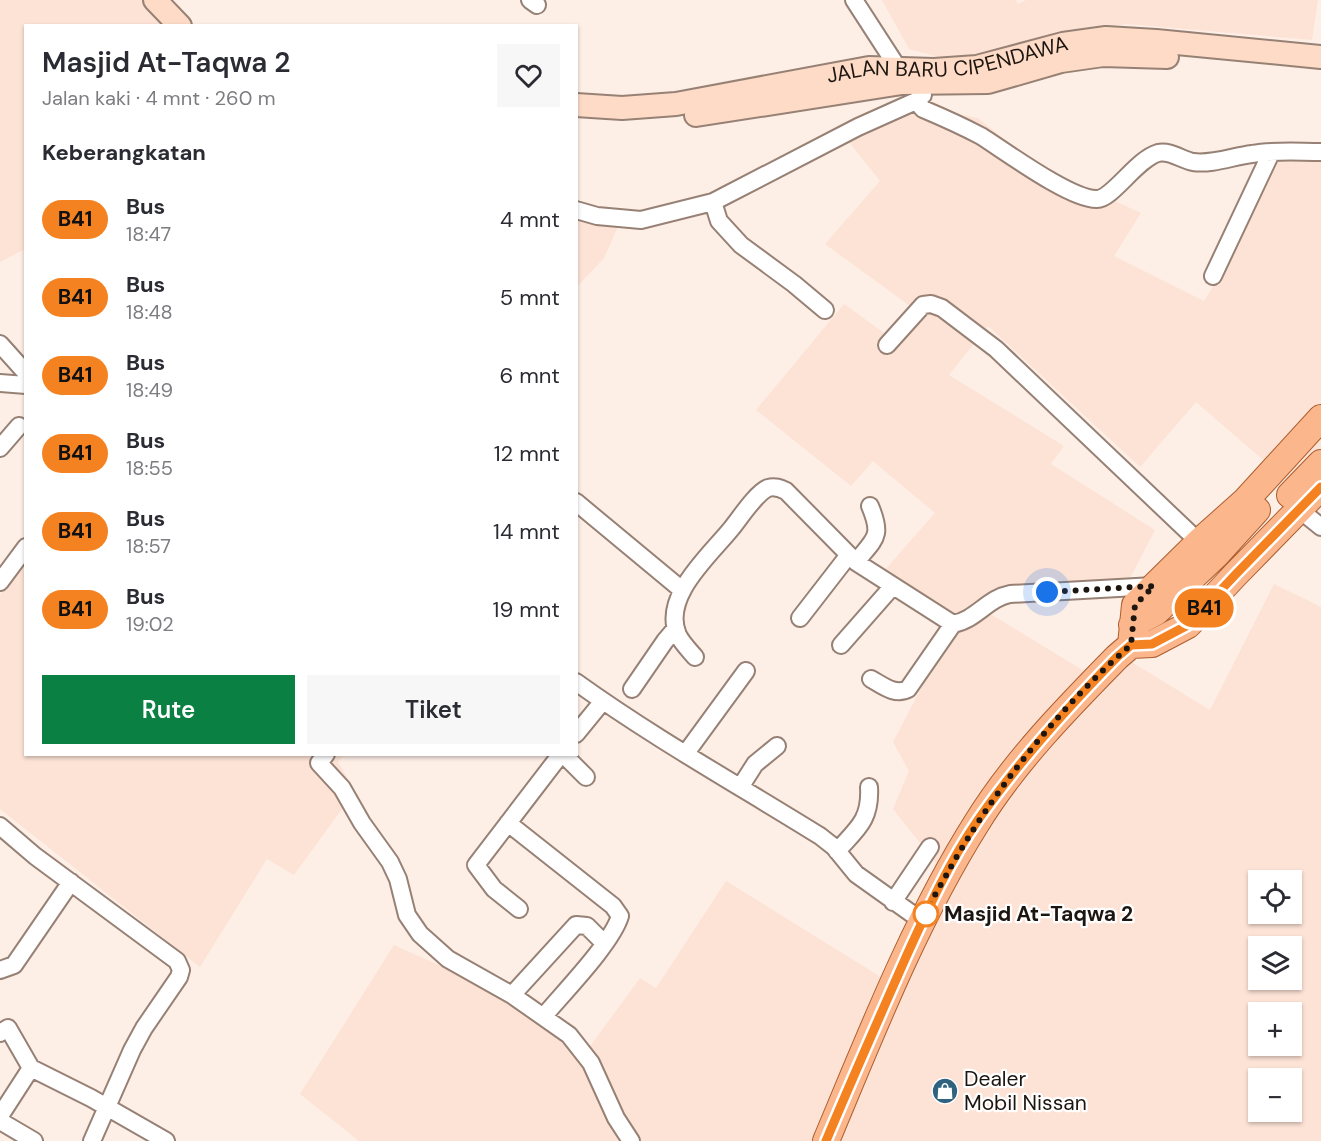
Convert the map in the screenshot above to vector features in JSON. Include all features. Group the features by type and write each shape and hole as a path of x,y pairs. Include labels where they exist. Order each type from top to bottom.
{"main road":[{"path":"139,0 167,13"},
{"name":"JALAN BARU CIPENDAWA","path":"578,117 628,122 669,119 935,76 1063,44 1106,38 1321,57"},
{"name":"JALAN BARU CIPENDAWA","path":"578,105 622,108 676,104 858,70 898,68 935,76 988,82 1061,61 1103,55 1154,56 1258,64 1321,72"},
{"path":"1139,638 1135,605 1199,542 1245,501 1321,418"},
{"path":"1139,638 1156,612 1217,554 1321,441"},
{"path":"826,1141 922,921 977,822 1004,785 1049,729 1085,690 1139,638 1174,613 1227,562 1321,463"},
{"path":"1139,638 1188,625 1321,487"}],"street":[{"path":"854,0 898,68"},
{"path":"578,211 597,216 641,220 713,202 858,127 916,102 935,76"},
{"path":"916,102 923,109 980,136 1049,179 1091,199 1105,197 1124,178 1155,154 1169,153 1193,162 1203,162 1254,153 1321,152"},
{"path":"1213,276 1271,153"},
{"path":"713,202 719,220 735,240 825,310"},
{"path":"887,345 923,305 931,304 942,308 996,349 1199,542"},
{"path":"0,344 24,371"},
{"path":"0,383 24,384"},
{"path":"0,448 23,425"},
{"path":"695,657 681,641 676,628 675,612 682,590 757,497 770,488 786,491 852,559 892,587 953,624"},
{"path":"578,504 682,590"},
{"path":"800,618 852,559 878,534 878,524 870,506"},
{"path":"1300,510 1321,527"},
{"path":"0,582 24,551"},
{"path":"871,679 894,691 906,691 953,624 966,620 1000,597 1010,594 1154,586"},
{"path":"841,645 892,587"},
{"path":"632,689 676,628"},
{"path":"686,753 746,671"},
{"path":"578,683 657,737 820,836 837,851 856,874 922,921"},
{"path":"578,732 603,701"},
{"path":"741,786 755,764 777,746"},
{"path":"325,756 319,764 342,788 362,823 390,862 398,879 407,915 420,934 448,959 512,995 569,1035 591,1063 616,1118 631,1141"},
{"path":"519,909 494,889 476,865 560,756"},
{"path":"564,756 586,777"},
{"path":"837,851 864,819 869,807 869,787"},
{"path":"508,823 613,906 620,916 618,923 604,943 544,1016"},
{"path":"0,826 180,965 179,977 144,1028 132,1050 92,1141"},
{"path":"893,902 930,847"},
{"path":"0,970 14,965 71,882"},
{"path":"512,995 576,925 586,926 604,943"},
{"path":"0,1034 8,1028 30,1068 166,1141"},
{"path":"0,1116 30,1068"},
{"path":"0,1121 34,1141"}],"shaded area":[{"path":"0,0 159,0 183,24 24,24 24,250 0,262"},
{"path":"882,0 1016,0 1018,4 1026,0 1318,0 1312,40 1126,24 1016,45 953,61 909,49"},
{"path":"891,101 978,118 1036,165 1141,213 1114,256 1204,301 1240,243 1272,147 1321,147 1321,473 1299,491 1196,402 1140,467 988,326 949,375 1064,446 1051,464 1155,530 1127,584 1005,592 984,610 1107,685 1130,661 1210,710 1274,584 1321,607 1321,1141 359,1141 300,1094 394,945 552,1016 588,1049 640,978 656,988 726,881 884,979 936,863 893,809 909,771 893,742 956,622 882,573 935,513 873,461 851,486 756,410 844,304 895,341 921,314 825,244 880,181 838,128"},
{"path":"578,209 621,220 604,258 578,286"},
{"path":"24,556 24,756 343,756 338,762 355,791 294,875 267,859 200,967 0,809 0,596 8,577"}],"bus line":[{"name":"B41","path":"826,1141 922,921 959,852 998,793 1035,745 1117,657 1131,645 1152,644 1188,625 1321,487"}],"place":[{"name":"Masjid At-Taqwa 2","path":"926,914"},
{"name":"Dealer Mobil Nissan","path":"945,1091"}],"route":[{"path":"926,914 977,822 1035,745 1085,690 1131,645 1135,605 1154,586 1047,592"}]}
